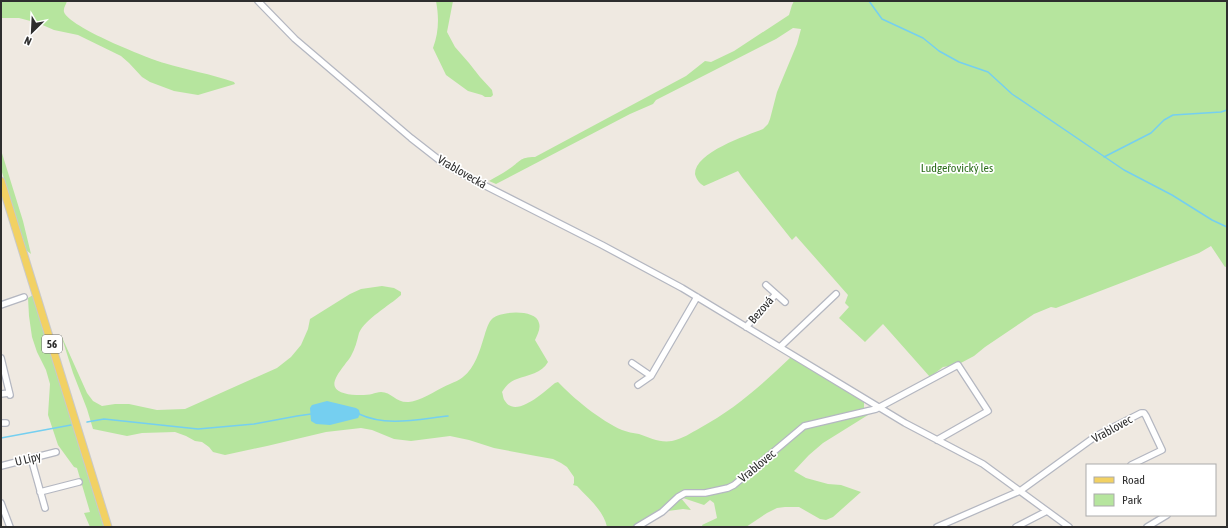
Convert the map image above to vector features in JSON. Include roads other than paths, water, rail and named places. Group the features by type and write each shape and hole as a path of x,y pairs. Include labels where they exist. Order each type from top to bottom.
{"main road":[{"name":"56","path":"1,181 108,527"}],"street":[{"name":"Vrablovecká","path":"258,1 300,43 411,138 443,163 613,250 697,297"},
{"name":"Bezová","path":"766,285 785,302"},
{"name":"Bezová","path":"746,327 776,294"},
{"path":"780,347 836,294"},
{"path":"1,305 24,297"},
{"path":"638,385 651,376 697,297 904,423 982,464 1069,527"},
{"path":"1,358 10,394 1,394"},
{"path":"632,363 651,376"},
{"name":"Vrablovec","path":"637,527 662,512 678,497 685,493 705,493 728,488 734,485 804,426 876,409 958,365 988,412 937,440"},
{"name":"Vrablovec","path":"937,527 1020,491 1096,436 1141,413 1144,413 1162,450 1133,464"},
{"name":"U Lípy","path":"1,466 56,452"},
{"path":"31,458 44,508"},
{"path":"40,492 79,482"},
{"path":"1,503 10,527"},
{"path":"1016,527 1047,511"},
{"path":"1147,527 1165,516"}],"water":[{"path":"327,401 356,408 359,410 360,414 358,418 330,425 316,424 311,421 310,408 312,405"}],"waterway":[{"path":"869,1 882,19 923,38 939,51 959,62 988,72 1012,94 1124,170 1172,195 1212,220 1227,227"},
{"path":"1104,157 1151,133 1164,120 1173,115 1221,112 1227,110"},
{"path":"87,422 104,419 198,429 254,424 311,414"},
{"path":"359,414 369,418 391,421 448,416"},
{"path":"1,438 71,425"}],"park label":[{"name":"Ludgeřovický les","path":"957,168"}]}
